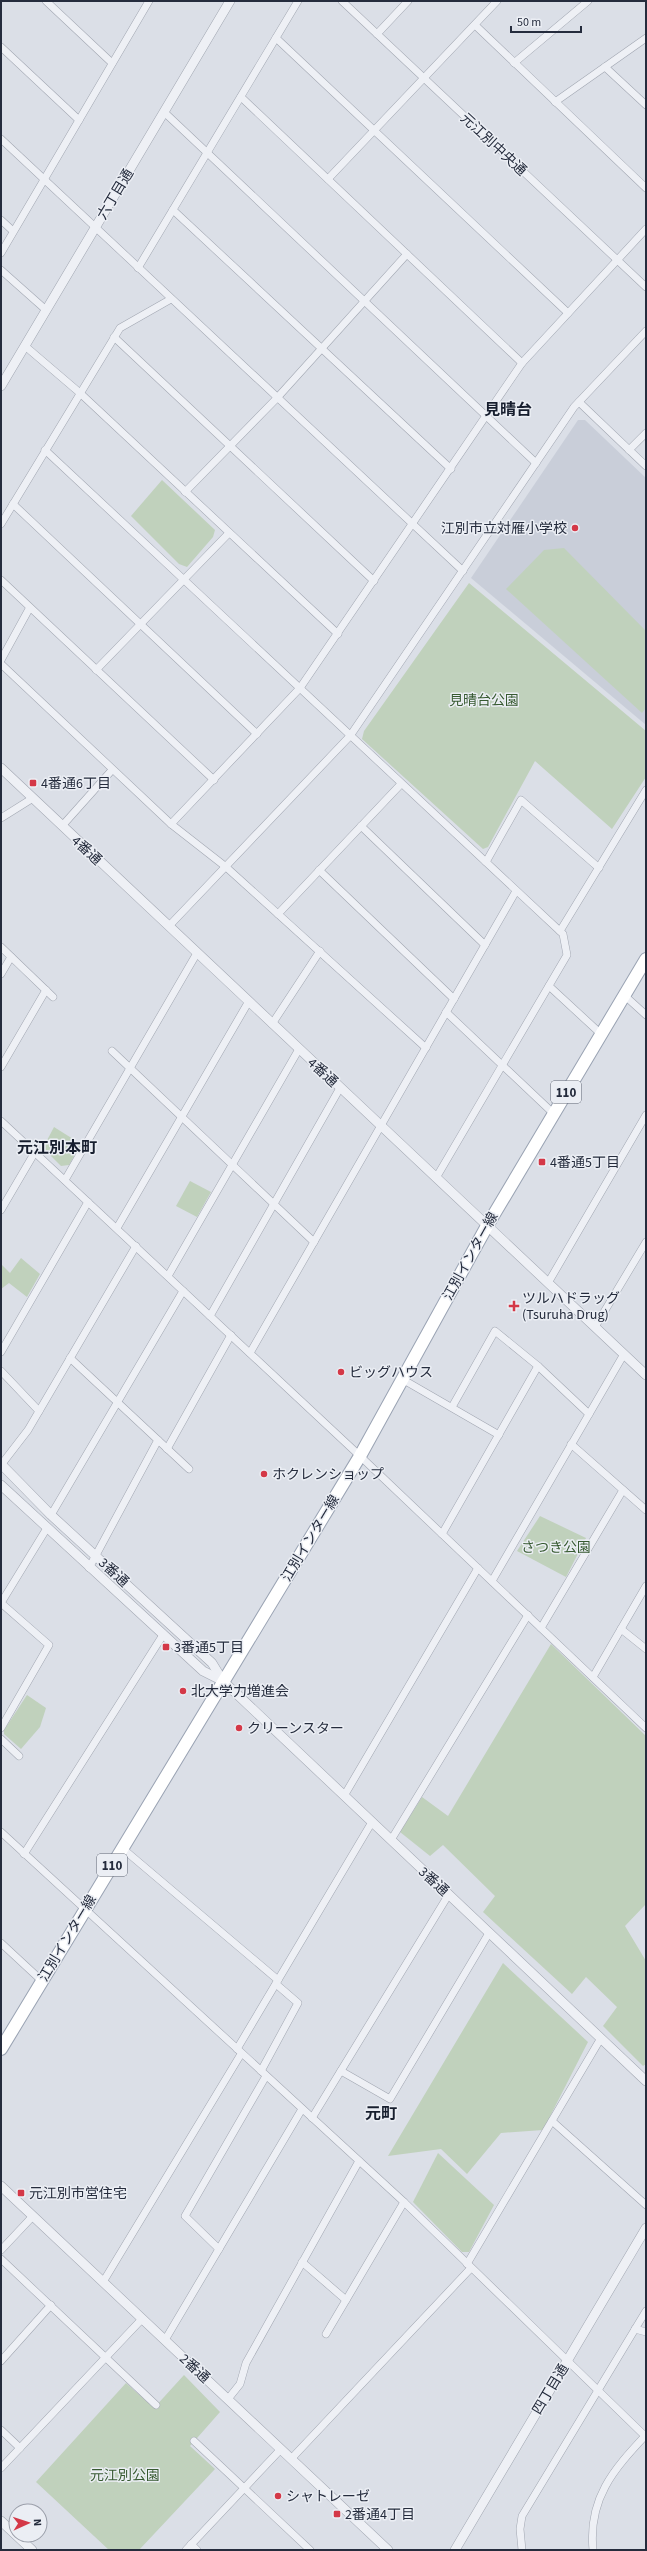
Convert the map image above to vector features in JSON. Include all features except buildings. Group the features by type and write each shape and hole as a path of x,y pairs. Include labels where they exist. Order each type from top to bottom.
{"main road":[{"name":"江別インター線","path":"1,2049 360,1456 487,1226 646,959"}],"street":[{"path":"46,1 112,63"},
{"name":"六丁目通","path":"1,386 230,1"},
{"path":"138,268 298,1"},
{"name":"元江別中央通","path":"342,1 646,287"},
{"path":"377,34 408,1"},
{"path":"328,179 498,1"},
{"path":"514,63 588,1"},
{"path":"1,252 112,63 145,3"},
{"path":"474,25 646,188"},
{"path":"276,38 568,313"},
{"path":"555,102 646,38"},
{"path":"1,47 79,120"},
{"path":"605,67 646,105"},
{"path":"241,97 522,363"},
{"path":"164,112 365,300 536,463"},
{"path":"1,139 463,571"},
{"path":"173,210 451,469"},
{"path":"1,220 13,231"},
{"path":"171,824 300,688 413,525 522,363 646,229"},
{"path":"185,492 277,398 407,254"},
{"path":"1,270 46,310"},
{"path":"1,524 120,328 171,299"},
{"path":"169,926 350,736 579,402 646,331"},
{"path":"114,337 374,581"},
{"path":"25,346 80,393 338,634"},
{"path":"579,402 646,466"},
{"path":"629,450 646,433"},
{"path":"45,450 184,578 401,784 563,934 567,955 436,1178"},
{"path":"13,504 257,734"},
{"path":"96,670 229,533"},
{"path":"1,580 30,609 214,780"},
{"path":"1,660 30,609"},
{"path":"1,664 171,824 226,867 426,1048"},
{"name":"4番通","path":"1,768 646,1375"},
{"path":"62,826 112,770"},
{"path":"278,914 401,784"},
{"path":"560,931 646,790"},
{"path":"1,818 33,798"},
{"path":"486,862 521,800 599,868"},
{"path":"361,826 485,945"},
{"path":"319,870 454,999"},
{"path":"250,1353 516,891"},
{"path":"1,947 53,997"},
{"path":"272,1024 320,951"},
{"path":"65,1180 132,1069 197,953"},
{"path":"1,974 11,957"},
{"path":"549,986 601,1034"},
{"path":"1,1067 46,990"},
{"path":"624,995 646,1015"},
{"path":"116,1228 248,1001"},
{"path":"446,1012 554,1114"},
{"path":"168,1276 299,1049"},
{"path":"112,1051 314,1242"},
{"path":"210,1316 275,1205 340,1088"},
{"path":"548,1283 646,1115"},
{"path":"1,1121 360,1456 646,1728"},
{"path":"1,1210 35,1152"},
{"path":"1,1352 88,1202"},
{"path":"595,1327 646,1242"},
{"path":"1,1465 28,1430 136,1246"},
{"path":"51,1515 183,1291"},
{"path":"452,1407 495,1331 538,1366 589,1414"},
{"path":"167,1449 231,1335"},
{"path":"492,1581 624,1354"},
{"path":"70,1358 189,1469"},
{"path":"442,1534 538,1366"},
{"path":"1,1371 39,1411"},
{"path":"402,1379 499,1435"},
{"path":"89,1568 158,1440"},
{"path":"572,1444 646,1510"},
{"name":"3番通","path":"1,1465 51,1515 212,1663 223,1681 646,2081"},
{"name":"3番通","path":"1,1485 89,1568 203,1671 223,1681"},
{"path":"541,1628 622,1490"},
{"path":"1,1728 49,1645 1,1603 47,1528"},
{"path":"344,1796 478,1568"},
{"path":"592,1677 646,1586"},
{"path":"391,1840 528,1615"},
{"path":"620,1629 646,1649"},
{"path":"24,1854 163,1635"},
{"path":"1,1740 19,1756"},
{"path":"103,2282 239,2052 277,1982 372,1822"},
{"path":"1,1832 84,1910 404,2202 567,2362 646,2436 620,2464 603,2488 593,2514 593,2550"},
{"path":"122,1848 277,1982 298,2003 263,2074 185,2216 220,2249"},
{"path":"312,2118 448,1894"},
{"path":"341,2071 390,2099 489,1933"},
{"path":"1,1943 42,1981"},
{"path":"291,2459 469,2266 601,2038"},
{"path":"165,2340 302,2109"},
{"path":"552,2121 646,2205"},
{"path":"228,2399 240,2384 246,2363 359,2161"},
{"name":"2番通","path":"1,2186 388,2550"},
{"path":"326,2334 404,2202"},
{"path":"1,2250 33,2216"},
{"name":"四丁目通","path":"455,2550 646,2228"},
{"path":"1,2259 107,2356 156,2405"},
{"path":"302,2262 346,2300"},
{"path":"1,2360 51,2305"},
{"path":"522,2550 520,2529 522,2516 646,2311"},
{"path":"1,2468 142,2319"},
{"path":"635,2329 646,2332"},
{"path":"1,2430 20,2448"},
{"path":"194,2441 245,2487 310,2550"},
{"path":"197,2550 188,2547 281,2449"},
{"path":"1,2521 32,2550"}],"shaded area":[{"name":"江別市立対雁小学校","path":"578,420 585,420 646,478 646,725 471,578"}],"green space":[{"path":"162,480 215,530 213,537 187,567 179,564 131,516"},
{"path":"564,548 646,631 646,708 642,713 506,589 544,550"},
{"name":"見晴台公園","path":"469,583 646,731 646,777 612,829 535,761 488,847 483,849 362,739 364,731"},
{"path":"54,1127 81,1144 69,1165 61,1166 43,1148"},
{"path":"190,1181 211,1192 197,1217 176,1206"},
{"path":"21,1258 40,1274 27,1297 9,1283 1,1289 1,1264 10,1273"},
{"name":"さつき公園","path":"540,1516 586,1538 566,1577 517,1551"},
{"path":"551,1644 646,1736 646,1904 625,1926 646,1961 646,2064 643,2066 603,2026 617,2007 586,1977 572,1994 483,1912 495,1896 443,1845 430,1856 400,1832 422,1797 448,1816"},
{"path":"27,1695 46,1708 40,1727 21,1749 4,1734 4,1730"},
{"path":"503,1963 588,2042 543,2130 501,2133 467,2174 441,2149 388,2156"},
{"path":"438,2153 494,2205 469,2252 462,2252 413,2202"},
{"name":"元江別公園","path":"184,2375 220,2412 190,2446 215,2469 139,2550 109,2550 36,2482 126,2383 154,2408"}],"place":[{"name":"江別市立対雁小学校","path":"575,528"},
{"name":"4番通6丁目","path":"33,783"},
{"name":"4番通5丁目","path":"542,1162"},
{"name":"ツルハドラッグ (Tsuruha Drug)","path":"514,1306"},
{"name":"ビッグハウス","path":"341,1372"},
{"name":"ホクレンショップ","path":"264,1474"},
{"name":"3番通5丁目","path":"166,1647"},
{"name":"北大学力増進会","path":"183,1691"},
{"name":"クリーンスター","path":"239,1728"},
{"name":"元江別市営住宅","path":"21,2193"},
{"name":"シャトレーゼ","path":"278,2496"},
{"name":"2番通4丁目","path":"337,2514"}],"district":[{"name":"見晴台","path":"508,409"},
{"name":"元江別本町","path":"57,1147"},
{"name":"元町","path":"381,2113"}]}
